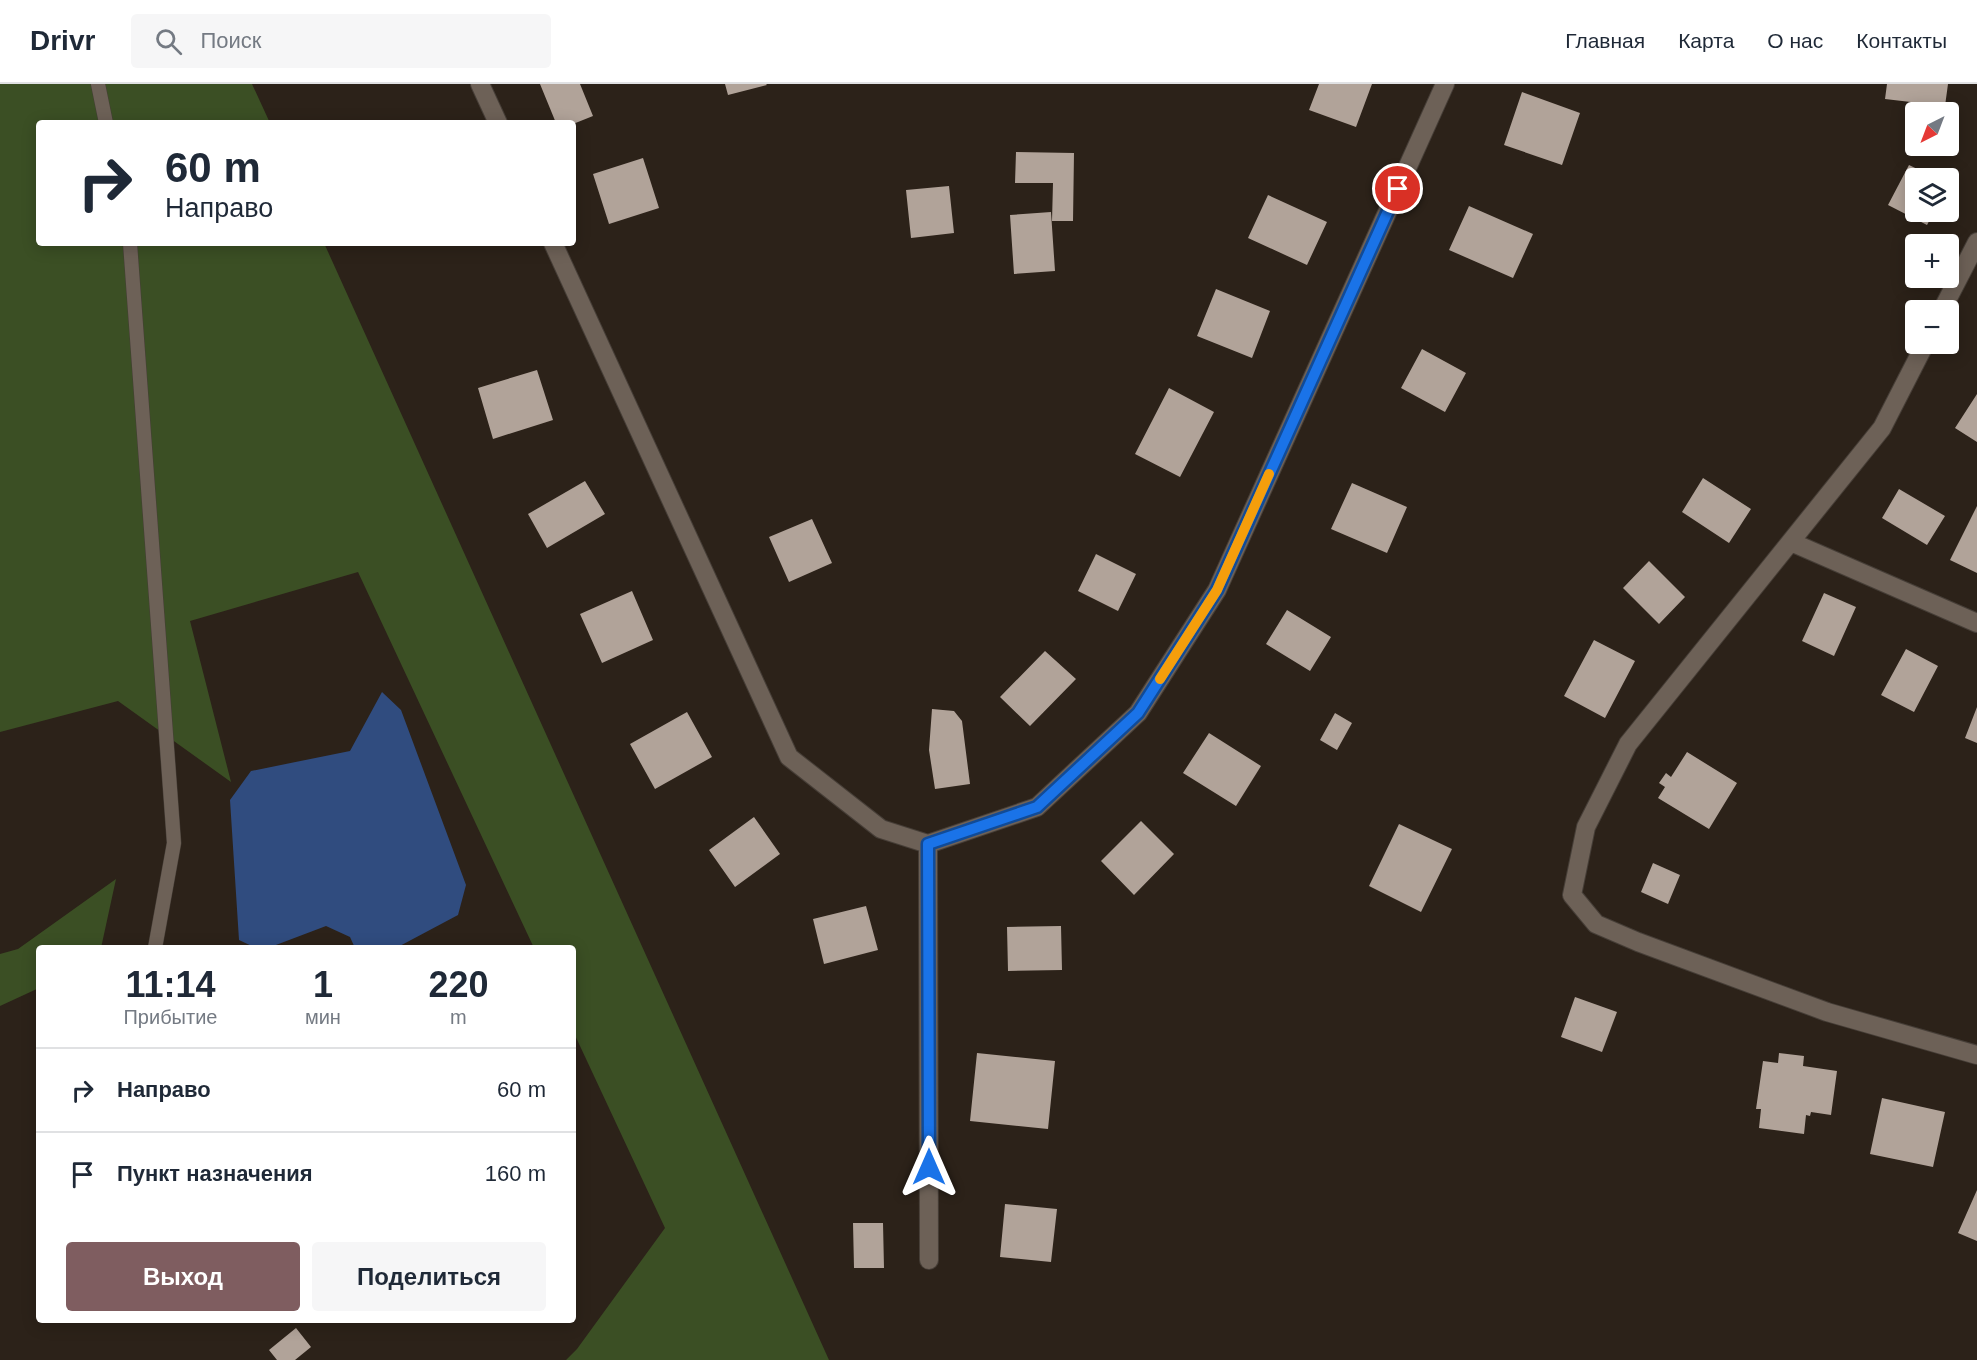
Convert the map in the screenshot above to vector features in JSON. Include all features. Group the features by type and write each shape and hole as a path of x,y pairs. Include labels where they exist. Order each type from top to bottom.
{"street":[{"path":"480,84 497,120"},
{"path":"554,246 789,757 881,829 928,844 1037,807 1138,713 1217,590 1445,84"},
{"path":"1947,300 1977,242"},
{"path":"1920,354 1882,428 1628,744 1586,827 1572,895 1596,924 1638,942 1827,1012 1977,1055"},
{"path":"1791,542 1977,623"},
{"path":"928,844 929,1260"}],"lane":[{"path":"98,84 105,120"},
{"path":"130,246 174,843 155,945"}],"green space":[{"path":"0,84 252,84 269,120 36,120 36,246 325,246 829,1360 566,1360 577,1349 665,1228 576,1037 576,945 533,945 358,572 190,621 231,782 118,701 0,732"},
{"path":"116,879 102,945 36,945 36,989 0,1006 0,954 18,949"}],"water":[{"path":"382,692 401,710 466,885 458,915 402,945 354,945 350,937 326,926 276,945 250,945 239,940 230,800 251,771 350,751"}],"building":[{"path":"540,84 580,84 593,116 576,123 576,120 555,120"},
{"path":"725,84 766,84 767,85 728,95"},
{"path":"1319,84 1372,84 1356,127 1309,110"},
{"path":"1887,84 1948,84 1946,102 1885,99"},
{"path":"1522,92 1580,113 1562,165 1504,145"},
{"path":"1016,152 1074,153 1073,221 1052,221 1053,183 1015,183"},
{"path":"643,158 659,208 609,224 593,174"},
{"path":"1905,173 1905,214 1888,205"},
{"path":"949,186 954,233 911,238 906,190"},
{"path":"1268,195 1327,222 1307,265 1248,238"},
{"path":"1469,206 1533,234 1513,278 1449,250"},
{"path":"1051,212 1055,271 1014,274 1010,215"},
{"path":"1216,289 1270,311 1252,358 1197,336"},
{"path":"1422,349 1466,373 1445,412 1401,388"},
{"path":"537,370 553,420 493,439 478,388"},
{"path":"1169,388 1214,412 1180,477 1135,454"},
{"path":"1977,394 1977,442 1955,428"},
{"path":"1703,478 1751,509 1729,543 1682,512"},
{"path":"585,481 605,514 547,548 528,514"},
{"path":"1352,483 1407,507 1387,553 1331,529"},
{"path":"1899,489 1945,516 1927,545 1882,518"},
{"path":"1977,506 1977,573 1950,560"},
{"path":"812,519 832,563 789,582 769,537"},
{"path":"1096,554 1136,574 1118,611 1078,591"},
{"path":"1649,561 1685,597 1659,624 1623,588"},
{"path":"632,591 653,640 602,663 580,614"},
{"path":"1824,593 1856,607 1834,656 1802,641"},
{"path":"1287,610 1331,637 1310,671 1266,644"},
{"path":"1594,640 1635,661 1605,718 1564,696"},
{"path":"1906,649 1938,666 1914,712 1881,695"},
{"path":"1045,651 1076,679 1030,726 1000,697"},
{"path":"1977,707 1977,743 1965,738"},
{"path":"932,709 954,711 962,721 970,784 935,789 929,750"},
{"path":"687,712 712,757 655,789 630,744"},
{"path":"1335,713 1352,723 1337,750 1320,740"},
{"path":"1209,733 1261,766 1236,806 1183,773"},
{"path":"1687,752 1737,783 1709,829 1658,798 1665,787 1659,783 1666,773 1671,777"},
{"path":"754,817 780,854 735,887 709,850"},
{"path":"1141,821 1174,854 1134,895 1101,861"},
{"path":"1399,824 1452,849 1421,912 1369,886"},
{"path":"1653,863 1680,875 1668,904 1641,892"},
{"path":"866,906 878,950 824,964 813,919"},
{"path":"1061,926 1062,970 1008,971 1007,927"},
{"path":"1575,997 1617,1012 1602,1052 1561,1037"},
{"path":"977,1053 1055,1061 1048,1129 970,1121"},
{"path":"1779,1053 1804,1056 1803,1066 1837,1071 1831,1115 1811,1112 1810,1116 1806,1115 1804,1134 1759,1128 1761,1109 1756,1109 1763,1061 1778,1063"},
{"path":"1882,1098 1945,1112 1933,1167 1870,1154"},
{"path":"1977,1190 1977,1241 1958,1233"},
{"path":"1005,1204 1057,1209 1051,1262 1000,1257"},
{"path":"853,1223 883,1223 884,1268 854,1268"},
{"path":"296,1328 311,1347 295,1360 277,1360 269,1350"}],"slow traffic":[{"path":"1160,679 1217,590 1269,474"}],"route":[{"path":"929,1167 928,844 1037,807 1138,713 1217,590 1398,189"}]}
